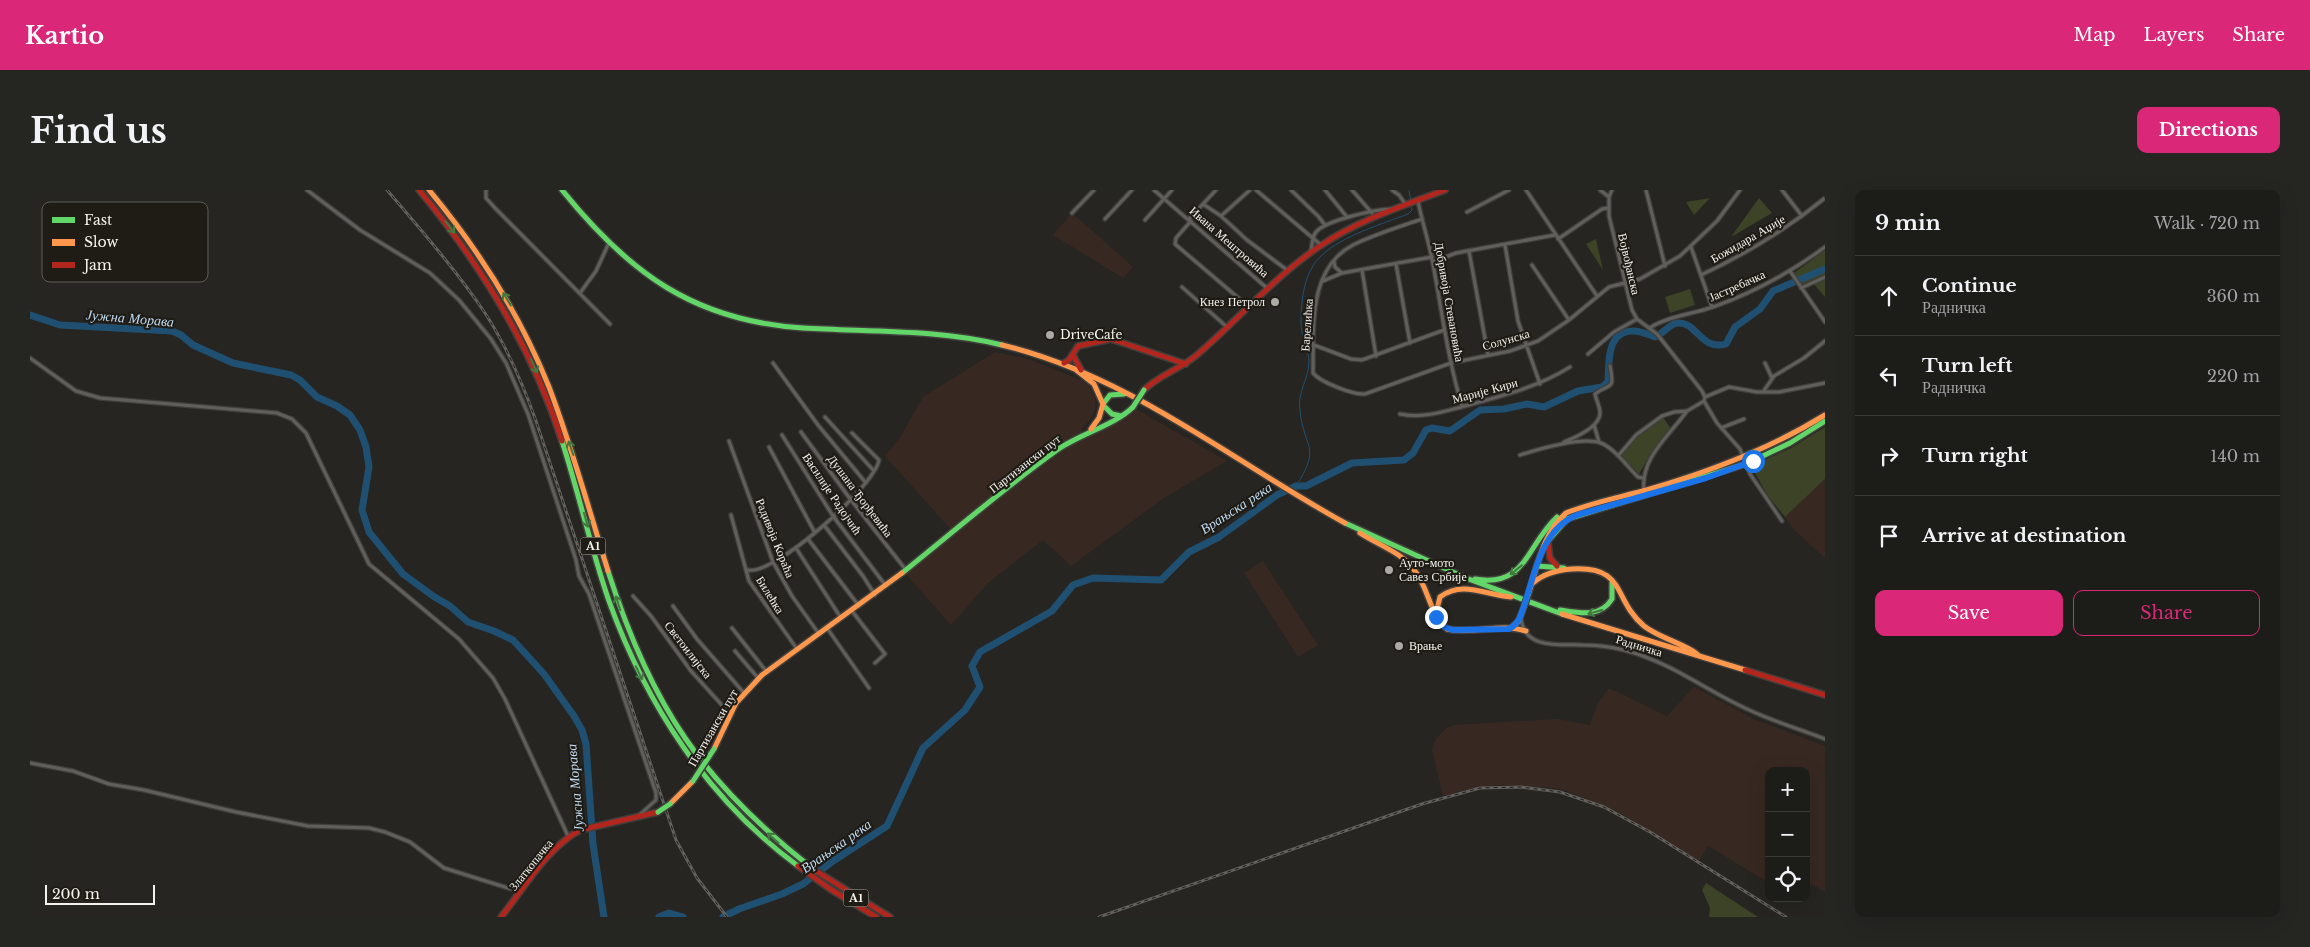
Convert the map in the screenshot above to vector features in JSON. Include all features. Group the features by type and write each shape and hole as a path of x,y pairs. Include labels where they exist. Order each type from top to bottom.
{"main road":[{"name":"A1","path":"419,190 449,226 486,277 531,361 548,400 609,600 623,638 655,705 679,744 707,780 769,844 820,883 876,917"},
{"name":"A1","path":"429,190 490,271 524,329 545,374 574,457 623,618 659,698 679,732 721,786 763,830 811,869 890,917"},
{"path":"562,190 608,245 632,265 665,288 700,306 741,319 792,327 916,332 973,338 1018,349 1083,372 1129,395 1355,528 1410,564 1421,579 1438,619 1444,627 1453,630 1519,628 1526,631"},
{"name":"Партизански пут","path":"617,822 658,812 670,804 693,781 714,749 731,714 744,693 766,671 887,586 1051,454 1090,430 1123,416 1133,407 1149,384 1186,364 1228,328 1287,270 1320,244 1361,223 1445,190"},
{"path":"1063,364 1069,360 1078,346 1108,339 1162,358 1186,364"},
{"path":"1073,353 1076,362 1083,372"},
{"path":"1162,358 1167,363 1171,372"},
{"path":"1074,368 1094,384 1103,405 1112,414 1123,416"},
{"path":"1090,430 1098,420 1107,397 1113,394 1129,395"},
{"path":"1745,461 1825,416"},
{"path":"1556,566 1550,558 1546,543 1554,531 1567,519 1745,461 1786,445 1825,421"},
{"path":"1448,571 1486,582 1504,578 1524,563 1548,524 1560,515 1645,493"},
{"path":"1509,629 1516,624 1522,613 1554,522 1572,511"},
{"path":"1355,528 1448,571 1514,597 1825,695"},
{"path":"1538,566 1556,566 1568,569"},
{"path":"1532,583 1545,574 1568,569 1596,569 1605,573 1611,580 1627,605 1642,623 1662,637 1695,652 1699,656"},
{"path":"1554,610 1588,614 1602,610 1610,604 1613,596 1611,580"},
{"path":"1438,619 1436,608 1439,598 1444,592 1454,588 1467,588 1514,597"},
{"name":"Златкопачка","path":"500,917 522,892 553,851 568,836 580,830 617,822"}],"street":[{"path":"307,190 360,230 413,261 439,280 478,322 500,350 528,414 576,560 578,576 589,594 656,792 656,800 636,818"},
{"path":"486,190 486,198 610,324"},
{"path":"1072,213 1094,190"},
{"path":"1105,219 1132,190"},
{"name":"Ивана Мештровића","path":"1154,190 1268,289"},
{"path":"1145,220 1172,190"},
{"path":"1216,190 1174,242 1249,308"},
{"path":"1221,216 1250,190"},
{"path":"1256,190 1320,244"},
{"path":"1292,190 1318,216 1324,226"},
{"path":"1325,190 1347,217"},
{"path":"1352,190 1372,213"},
{"path":"1392,190 1408,204"},
{"path":"1467,212 1509,190"},
{"path":"1526,190 1597,296"},
{"path":"1600,190 1609,197"},
{"name":"Војвођанска","path":"1612,190 1608,208 1626,282 1628,299 1636,318"},
{"path":"1646,190 1665,266"},
{"name":"Солунска","path":"1378,390 1451,363 1525,346 1550,334 1597,296 1614,285 1640,279 1665,266 1691,247 1717,221 1740,190"},
{"path":"1782,190 1802,216"},
{"name":"Божидара Аџије","path":"1701,275 1758,246 1825,198"},
{"name":"Добривоја Стевановића","path":"1418,201 1433,262 1444,330 1462,406"},
{"path":"1203,204 1221,216 1247,240 1287,270"},
{"path":"1433,262 1469,251 1556,237 1602,208 1608,208"},
{"name":"Партизански пут","path":"1313,238 1316,231 1324,226 1347,217 1387,209 1395,210"},
{"name":"Барелићка","path":"1378,390 1362,395 1352,393 1317,378 1312,373 1316,298 1322,281 1334,260 1344,251 1357,243 1422,219"},
{"path":"1311,251 1313,238"},
{"path":"580,293 596,271 608,245"},
{"path":"1505,245 1513,300 1525,346 1540,384"},
{"path":"1691,247 1712,307"},
{"name":"Јастребачка","path":"1650,327 1660,322 1712,307 1755,290 1790,271 1825,247"},
{"path":"1469,251 1488,355"},
{"path":"1322,281 1342,273 1432,258"},
{"path":"1334,260 1335,267 1342,273"},
{"path":"1396,264 1410,343"},
{"path":"1532,265 1569,320"},
{"path":"1362,270 1376,356"},
{"path":"1790,271 1825,322"},
{"path":"1799,286 1825,277"},
{"path":"1182,287 1228,328"},
{"path":"1588,354 1614,332 1636,318 1650,327 1702,391 1704,399 1721,428 1737,446 1765,499 1782,521"},
{"path":"1314,345 1351,359 1362,360 1444,330"},
{"path":"1763,392 1772,378 1804,358 1825,341"},
{"path":"30,358 54,378 86,395 116,400 277,413 296,422 312,446 369,564 460,639 493,678 505,699 568,836"},
{"path":"773,363 818,425 866,483"},
{"path":"1765,363 1772,378"},
{"path":"1520,455 1561,443 1581,434 1594,424 1600,414 1595,394 1610,386 1612,381 1610,366"},
{"name":"Марије Кири","path":"1400,414 1424,416 1462,406 1540,384 1570,367"},
{"path":"1645,493 1643,478 1649,462 1687,411 1704,399 1729,387 1763,392 1795,390 1825,383"},
{"path":"1618,456 1636,436 1662,416 1674,412 1687,411"},
{"path":"825,417 874,470"},
{"path":"1721,428 1744,419"},
{"path":"1594,424 1600,443"},
{"name":"Душана Ђорђевића","path":"800,432 850,500 906,570"},
{"path":"748,570 753,571 773,562 796,548 824,525 866,483 880,461 852,433"},
{"name":"Василије Радојчић","path":"782,435 833,516 887,586"},
{"name":"Радивоја Кораћа","path":"729,441 773,562 792,596 819,634"},
{"path":"1561,443 1600,443 1618,456 1638,477 1643,478"},
{"path":"769,447 815,533"},
{"name":"Билећка","path":"731,516 748,570 749,581 797,648"},
{"path":"824,525 875,595"},
{"path":"808,539 859,606"},
{"path":"796,548 841,618"},
{"name":"Светоилијска","path":"633,596 651,616 691,671 731,714"},
{"path":"673,606 697,639 744,693"},
{"path":"852,611 885,654 875,663"},
{"path":"1522,613 1522,623 1526,631"},
{"path":"732,628 766,671"},
{"path":"827,628 869,688"},
{"name":"Радничка","path":"1526,631 1533,639 1543,644 1590,645 1619,649 1648,657 1683,673 1748,710 1825,738"},
{"path":"735,651 758,678"},
{"path":"30,763 73,771 109,784 308,826 369,828 385,832 410,842 433,861 450,871 522,892"}],"shaded area":[{"path":"1072,213 1133,267 1123,278 1053,235"},
{"path":"995,352 1028,359 1081,380 1089,386 1095,399 1095,409 1090,420 1081,429 1085,438 1116,424 1136,409 1227,461 1167,496 1071,566 1043,540 988,583 951,625 904,572 954,533 885,456 899,439 923,397"},
{"path":"1825,479 1825,558 1793,529 1785,517"},
{"path":"1263,561 1318,645 1298,657 1244,573"},
{"path":"1694,687 1754,719 1825,746 1825,892 1812,884 1810,887 1810,767 1765,767 1765,881 1708,846 1699,861 1622,814 1565,790 1498,785 1470,789 1443,796 1432,750 1436,738 1447,728 1454,725 1558,719 1590,725 1598,703 1609,688 1667,716"}],"green space":[{"path":"1710,198 1694,215 1686,202"},
{"path":"1759,198 1772,213 1731,237"},
{"path":"1596,239 1603,270 1586,244"},
{"path":"1825,250 1825,297 1812,282 1802,285 1794,273"},
{"path":"1690,289 1695,305 1670,313 1665,297"},
{"path":"1663,417 1671,429 1651,454 1639,474 1621,456 1637,436"},
{"path":"1825,427 1825,479 1785,517 1768,496 1751,466 1791,448"},
{"path":"1706,883 1758,917 1709,917 1710,908 1702,890"}],"waterway":[{"path":"1409,190 1411,202"},
{"path":"1296,486 1304,473 1310,455 1299,404 1309,363 1301,322 1303,295 1307,277 1316,262 1330,248 1363,231 1408,214 1412,210 1411,206"},
{"name":"Врањска река","path":"723,917 803,884 833,861 887,826 923,748 965,710 980,687 972,666 980,652 1052,611 1073,585 1093,578 1161,580 1189,552 1219,537 1277,495 1296,486 1306,486 1352,463 1404,460 1413,453 1426,430 1432,428 1450,431 1480,410 1504,409 1527,404 1544,407 1578,391 1602,387 1608,382 1609,358 1613,343 1617,337 1624,333 1638,331 1655,337 1675,323 1678,323 1690,327 1711,344 1726,344 1735,327 1760,309 1773,291 1825,269"},
{"name":"Јужна Морава","path":"30,315 60,325 172,331 181,335 193,345 233,363 291,375 300,380 317,397 337,406 350,415 360,430 366,447 369,467 362,510 369,532 403,574 450,606 468,622 513,640 544,674 582,730 586,744 593,844 604,917"},
{"name":"Врањска река","path":"659,917 669,913 683,917"}],"railway":[{"path":"387,190 438,250 474,297 493,326 514,366 536,421 676,840 697,878 727,917"},
{"path":"1099,917 1422,804 1480,788 1521,787 1560,792 1604,807 1650,832 1786,917"}],"traffic: fast":[{"path":"562,190 613,246 639,268 667,288 697,303 729,315 764,323 803,328 952,336 1002,345"},
{"path":"1133,407 1144,390"},
{"path":"1103,404 1110,395 1124,394"},
{"path":"1103,405 1112,414 1121,416"},
{"path":"902,573 1057,450 1117,419 1133,407"},
{"path":"1545,544 1567,519 1746,464 1790,443 1825,421"},
{"path":"562,441 609,601 641,677 661,713 708,780 766,840 798,866"},
{"path":"1475,579 1492,580 1505,577 1515,571 1524,562 1547,528 1557,517"},
{"path":"1345,523 1466,578 1562,614"},
{"path":"1537,566 1564,568"},
{"path":"608,571 643,663 663,702 686,739 712,773 742,806 776,839 816,871"},
{"path":"1560,610 1589,613 1602,609 1612,599 1612,583"},
{"path":"1522,612 1528,595"},
{"path":"693,781 714,749"},
{"path":"658,812 670,804"}],"traffic: slow":[{"path":"429,190 465,236 497,284 538,360 565,432 608,571"},
{"path":"1002,345 1049,359 1094,377 1137,399 1179,422 1345,523"},
{"path":"1075,369 1094,384 1103,404 1099,418 1091,429"},
{"path":"1528,595 1546,541 1558,521 1566,513 1718,467 1762,449 1825,415"},
{"path":"1360,533 1397,554 1410,564 1420,578 1436,616 1447,629 1507,628 1526,631"},
{"path":"1533,583 1546,574 1561,570 1590,569 1602,573 1617,586 1634,616 1644,626 1698,655"},
{"path":"714,749 736,703 762,675 902,573"},
{"path":"1436,613 1440,597 1448,592 1457,590 1474,590 1511,597"},
{"path":"1512,627 1518,622 1522,612"},
{"path":"1562,614 1745,670"},
{"path":"670,804 693,781"}],"traffic: jam":[{"path":"419,190 464,248 503,309 536,373 562,441"},
{"path":"1144,390 1156,380 1198,354 1272,284 1320,246 1365,221 1445,190"},
{"path":"1064,363 1069,360 1078,346 1111,339 1186,364"},
{"path":"1073,355 1081,370"},
{"path":"1548,543 1550,558 1557,566"},
{"path":"1745,670 1825,695"},
{"path":"501,917 546,858 568,838 580,830 658,812"},
{"path":"798,866 830,889 876,917"},
{"path":"816,871 890,917"}],"place":[{"name":"Кнез Петрол","path":"1275,302"},
{"name":"DriveCafe","path":"1050,335"},
{"name":"Ауто-мото Савез Србије","path":"1389,570"},
{"name":"Врање","path":"1399,646"}],"route":[{"path":"1436,617 1444,627 1450,630 1485,631 1509,629 1519,620 1545,545 1554,531 1567,519 1706,478 1753,461"}]}
